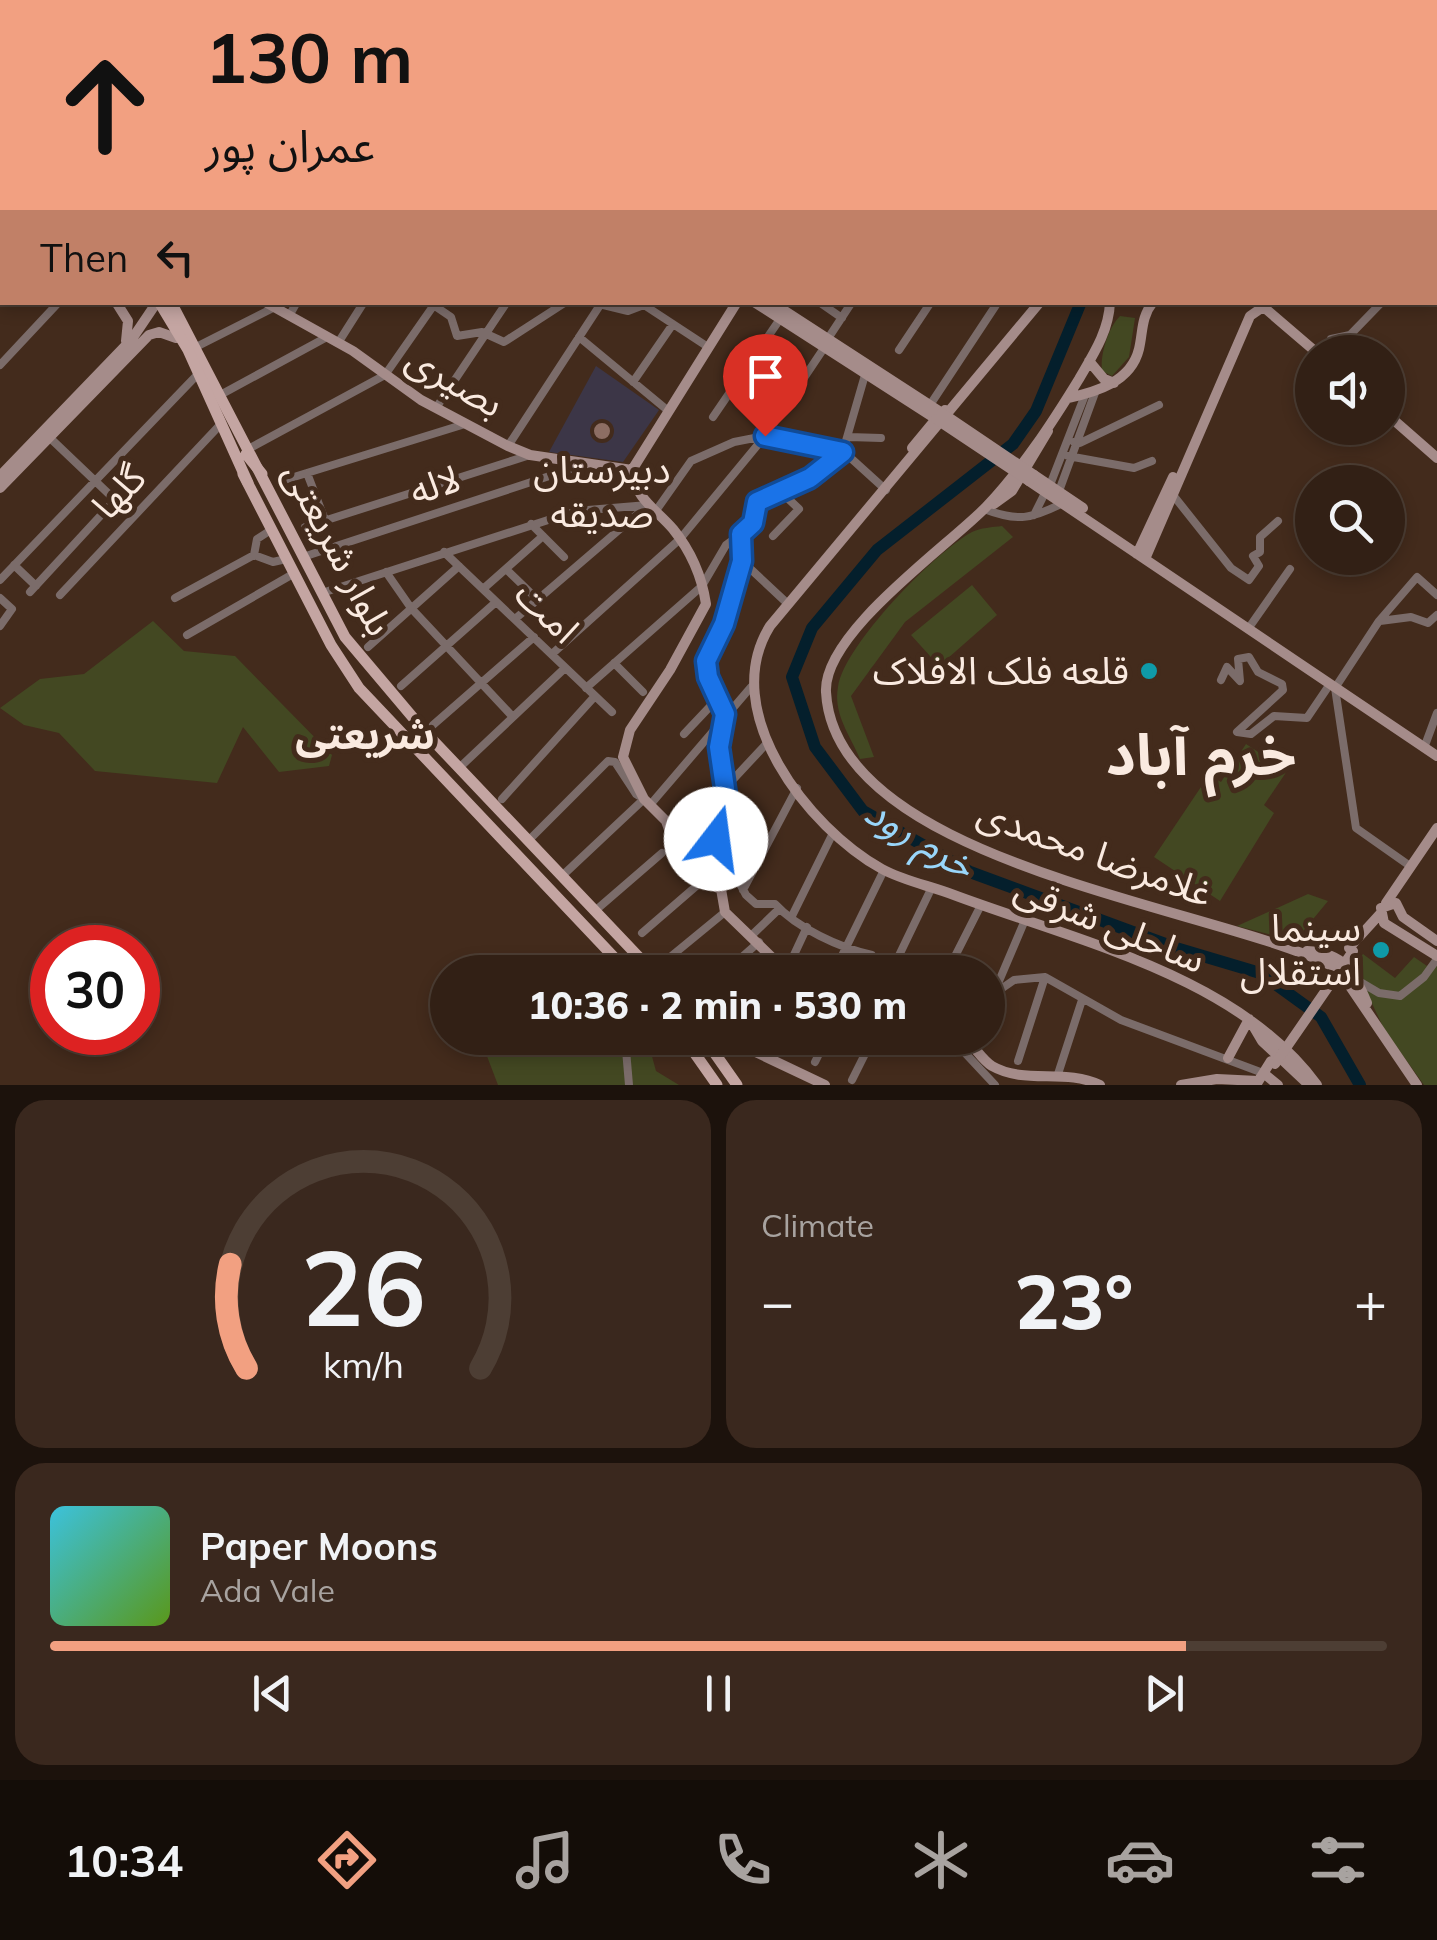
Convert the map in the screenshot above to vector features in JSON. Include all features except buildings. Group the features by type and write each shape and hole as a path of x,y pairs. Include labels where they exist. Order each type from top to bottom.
{"main road":[{"path":"118,305 128,321 124,346"},
{"path":"1,482 48,437 164,305"},
{"name":"بلوار شریعتی","path":"165,305 177,339 293,574 359,688 610,955"},
{"path":"166,305 250,463 262,474"},
{"path":"166,305 248,483"},
{"name":"بلوار شریعتی","path":"166,305 200,351 345,637 374,675 459,768 637,955"},
{"name":"بصیری","path":"269,305 338,343 436,408 508,446 583,465 632,470"},
{"path":"735,305 632,470 638,493 680,538 702,586 705,610 625,739 624,762 647,802 666,821 683,869 701,882 721,889 725,912 771,955"},
{"path":"883,488 1024,328 1038,305"},
{"name":"غلامرضا محمدی","path":"1109,305 1104,334 1048,428 984,509 903,580 832,664 827,700 847,748 880,791 946,832 1091,889 1330,965 1345,979 1416,1085"},
{"path":"1068,398 1115,383 1138,354 1145,314 1151,305"},
{"path":"1141,554 1249,305"},
{"path":"1141,554 1173,495 1250,316 1261,305 1296,335"},
{"path":"783,311 865,375 939,416 1055,493 1437,756"},
{"path":"883,488 1000,346 1024,328"},
{"path":"1,482 148,334 159,332 186,341 190,333"},
{"path":"825,344 930,405 939,416"},
{"path":"188,358 194,351 200,351"},
{"path":"1089,361 1104,379 1115,383"},
{"path":"1405,429 1437,458"},
{"name":"ساحلی شرقی","path":"883,488 760,642 752,687 768,742 797,788 832,833 884,870 1025,920 1202,991 1293,1052 1318,1085"},
{"path":"1261,1080 1351,949 1381,918 1386,904 1437,828"},
{"path":"565,909 578,906 581,894"},
{"path":"1386,904 1399,905 1398,922"},
{"path":"588,931 592,918 600,914"},
{"path":"1381,918 1437,941"},
{"path":"1398,922 1437,957"},
{"path":"1290,950 1331,954 1352,969 1378,1027"},
{"path":"1228,1058 1249,1019"},
{"path":"1249,1019 1262,1041 1309,1085"},
{"path":"696,1055 717,1085"},
{"path":"716,1055 737,1085"},
{"path":"719,1059 720,1055"},
{"path":"758,1055 804,1081 825,1085"},
{"path":"982,1055 1004,1071 1096,1084"},
{"path":"1182,1085 1217,1079 1261,1080 1278,1085"}],"street":[{"path":"0,365 55,305"},
{"path":"200,351 269,305"},
{"path":"289,316 295,305"},
{"path":"338,343 362,305"},
{"path":"250,448 386,375 432,305"},
{"path":"436,305 452,317 457,336 487,333 509,340 562,305"},
{"path":"436,408 505,305"},
{"path":"508,446 596,305"},
{"path":"601,305 628,311 644,305"},
{"path":"648,305 708,346"},
{"path":"823,305 842,318"},
{"path":"552,654 680,538 765,436 850,305"},
{"path":"899,350 929,305"},
{"path":"930,405 996,305"},
{"path":"1347,335 1379,305"},
{"path":"713,418 783,311"},
{"path":"633,382 673,324"},
{"path":"222,394 326,337"},
{"path":"579,338 666,410"},
{"path":"0,580 197,375"},
{"path":"586,688 702,586 726,545 753,523 757,502 810,478 843,452 865,375"},
{"path":"1031,519 1055,493 1090,392"},
{"path":"1048,428 1080,443 1160,405"},
{"path":"281,481 465,424"},
{"name":"گلها","path":"60,595 219,426"},
{"path":"515,619 651,509 690,461 734,442 765,436 843,452 883,488"},
{"path":"48,437 133,517"},
{"path":"849,437 882,438"},
{"path":"984,509 1014,520 1031,519 1055,493 1071,440"},
{"path":"305,527 530,454"},
{"path":"1068,456 1134,468 1152,461"},
{"name":"لاله","path":"304,557 583,465"},
{"path":"307,473 325,520"},
{"path":"773,536 799,509 780,491"},
{"path":"1173,495 1232,568 1249,580 1259,566 1253,556 1260,552 1260,538 1278,521"},
{"path":"14,565 33,589 115,500"},
{"path":"322,593 576,511 651,509"},
{"path":"531,524 564,558"},
{"path":"254,555 257,539 271,530"},
{"path":"741,534 742,561 724,624 706,661 725,714 719,747 728,787 729,816 716,839 752,902 771,902 844,948 872,955"},
{"path":"483,589 543,536"},
{"name":"امت","path":"444,552 612,712"},
{"path":"175,598 254,555 273,562 286,559"},
{"path":"742,561 788,604"},
{"path":"368,647 459,566"},
{"path":"506,568 538,600"},
{"path":"1248,629 1290,569"},
{"path":"386,572 411,608 513,717"},
{"path":"187,635 293,574"},
{"path":"1221,680 1226,667 1240,681 1238,659 1249,657 1258,672 1282,684 1282,690 1236,732 1251,734 1274,716 1308,718 1379,621 1418,577 1437,595"},
{"path":"0,598 12,609 0,626"},
{"path":"402,686 496,602"},
{"path":"1379,621 1412,618 1428,623 1437,615"},
{"path":"434,725 534,638"},
{"path":"614,663 643,692"},
{"path":"459,768 566,668"},
{"path":"1333,686 1356,828 1410,866"},
{"path":"562,876 647,802 752,687"},
{"path":"502,799 595,696"},
{"path":"684,734 719,697"},
{"path":"1424,748 1437,712"},
{"path":"673,844 768,742"},
{"path":"529,840 608,760 616,762 636,794 647,802"},
{"path":"743,890 797,788"},
{"path":"791,918 832,833"},
{"path":"600,914 662,853"},
{"path":"841,955 884,870"},
{"path":"642,933 701,882"},
{"path":"899,955 932,887"},
{"path":"955,955 981,905"},
{"path":"741,955 780,909"},
{"path":"673,955 725,912"},
{"path":"1005,963 1025,920"},
{"path":"795,955 807,927"},
{"path":"1358,980 1379,993 1400,996 1424,977 1437,957"},
{"path":"1018,1060 1044,978"},
{"path":"1005,986 1014,980 1044,978 1121,1020 1228,1058 1261,1080"},
{"path":"1051,1078 1082,1000"},
{"path":"626,1055 629,1085"},
{"path":"815,1062 818,1055"},
{"path":"852,1080 865,1055"},
{"path":"968,1055 995,1085"}],"shaded area":[{"name":"دبیرستان صدیقه","path":"596,366 659,410 623,462 549,452"}],"green space":[{"path":"1120,316 1135,318 1129,357 1112,376 1102,371 1102,357"},
{"path":"1002,526 1013,537 905,622 851,696 874,757 860,759 840,715 837,697 844,669 856,648 893,601 936,559 972,532"},
{"path":"972,585 997,615 939,666 911,635"},
{"path":"153,621 184,651 235,656 332,755 329,766 279,772 243,727 217,783 95,771 59,733 24,725 0,708 40,679 84,674"},
{"path":"1246,744 1287,771 1264,805 1274,813 1220,901 1154,857 1209,775 1221,782"},
{"path":"1308,894 1328,901 1295,941 1237,926"},
{"path":"1363,954 1395,978 1414,957 1427,966 1437,957 1437,1085 1424,1085 1384,1029 1354,965"},
{"path":"487,1055 652,1055 656,1071 679,1085 498,1085"}],"waterway":[{"name":"خرم رود","path":"1080,305 1036,411 1013,444 877,550 812,628 792,677 815,747 863,811 970,872 1176,948 1260,973 1321,1017 1360,1085"}],"place":[{"name":"دبیرستان صدیقه","path":"602,431"},
{"name":"قلعه فلک الافلاک","path":"1149,671"},
{"name":"سینما استقلال","path":"1381,950"}],"district":[{"name":"شریعتی","path":"365,735"},
{"name":"خرم آباد","path":"1201,755"}],"route":[{"path":"716,839 729,816 728,787 719,747 725,714 708,677 706,661 724,624 742,561 741,534 753,523 757,502 810,478 843,452 765,436"}]}
